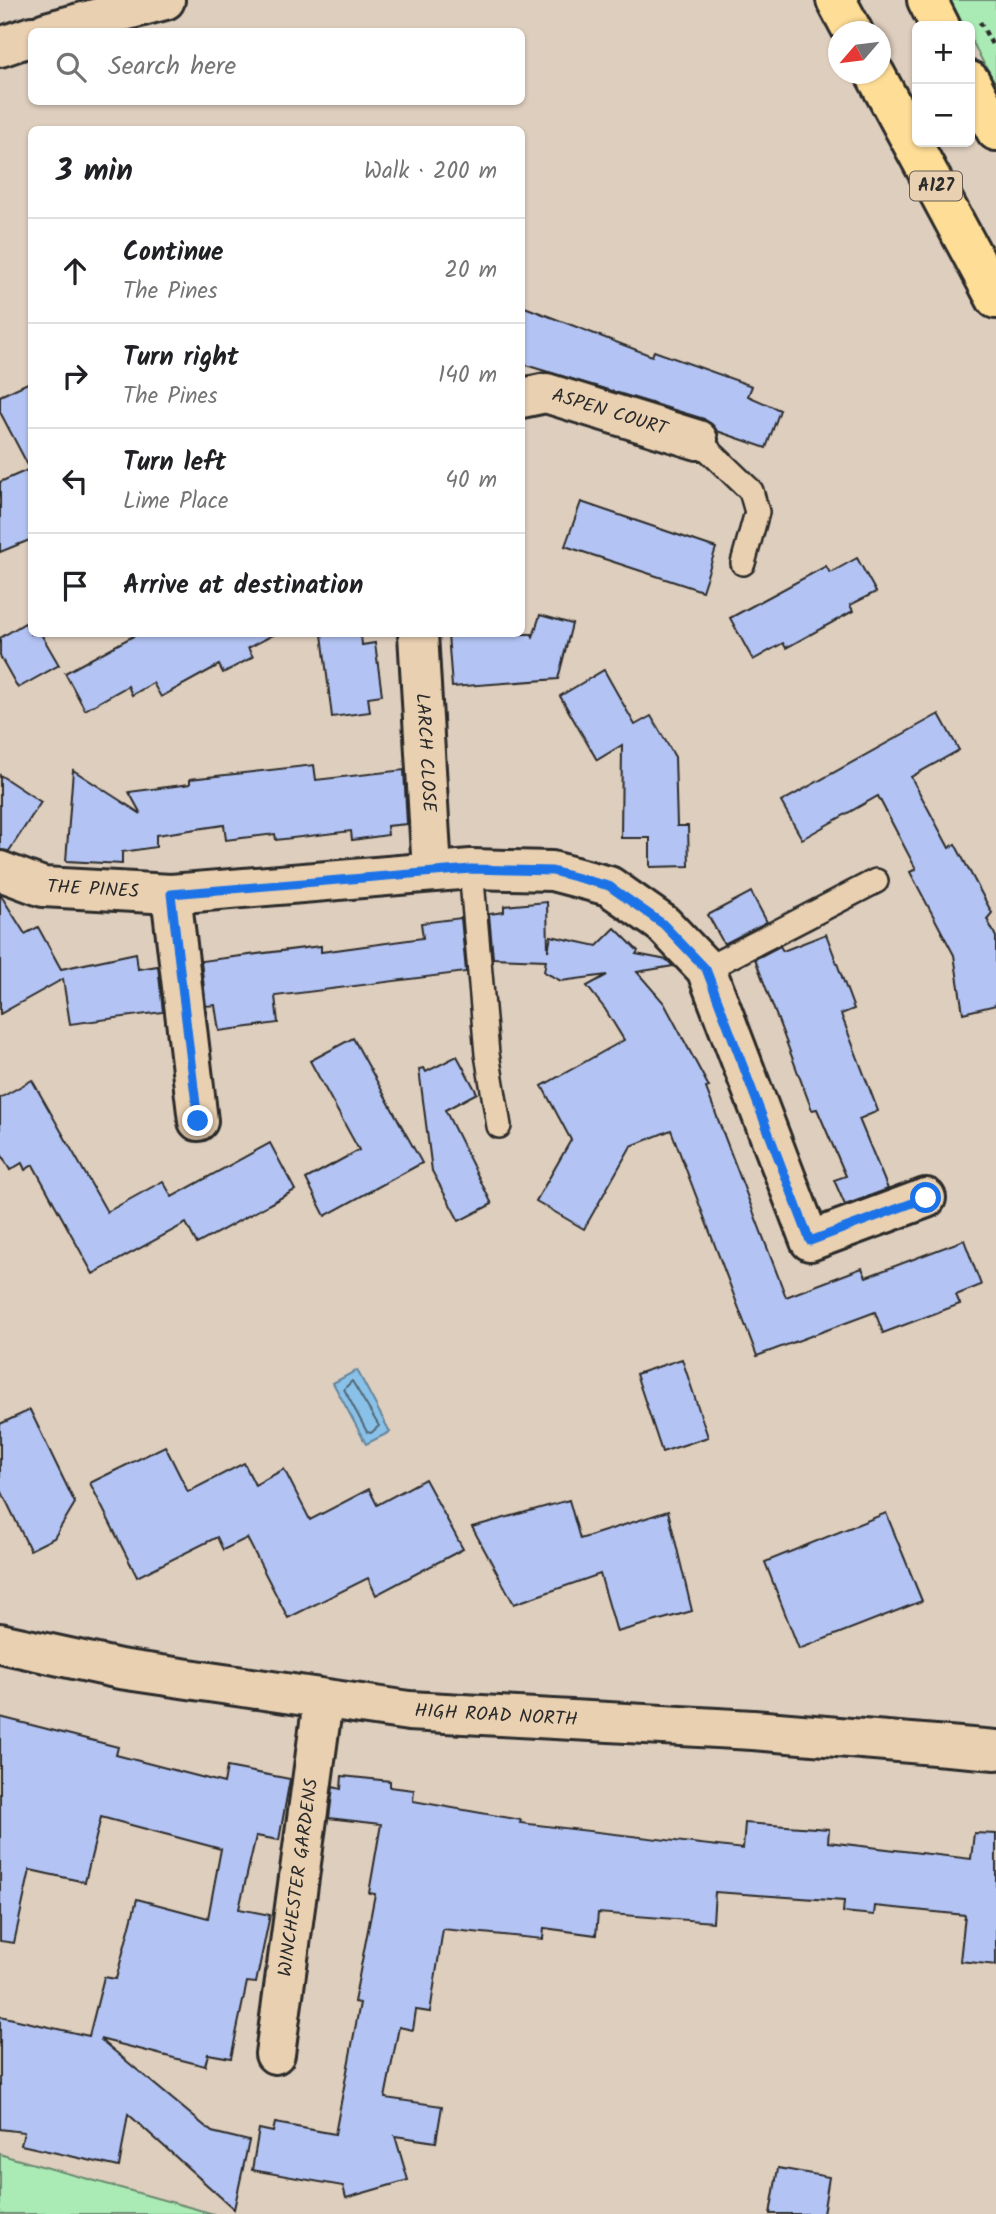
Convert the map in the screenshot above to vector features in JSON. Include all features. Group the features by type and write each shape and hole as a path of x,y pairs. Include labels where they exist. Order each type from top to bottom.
{"highway":[{"path":"836,0 847,21"},
{"path":"927,0 938,21"},
{"name":"A127","path":"881,84 996,299"},
{"path":"972,84 996,131"}],"street":[{"path":"61,28 165,0"},
{"path":"0,47 28,37"},
{"name":"ASPEN COURT","path":"525,397 546,393 698,440"},
{"name":"LARCH CLOSE","path":"418,637 432,871"},
{"name":"THE PINES","path":"0,872 43,887 171,894 471,869 552,871 609,886 663,924 706,969 810,1241 926,1198"},
{"path":"171,894 198,1121"},
{"name":"HIGH ROAD NORTH","path":"0,1643 120,1669 409,1712 753,1730 996,1750"},
{"name":"WINCHESTER GARDENS","path":"275,2054 323,1700"}],"lane":[{"path":"698,440 751,491 757,512 743,563"},
{"path":"471,869 487,1054 499,1126"},
{"path":"706,969 876,881"}],"green space":[{"path":"950,0 996,0 996,87 975,47 975,21 961,21"},
{"path":"0,2154 9,2157 214,2214 0,2214"}],"water":[{"path":"357,1370 390,1432 366,1444 333,1383"}],"building":[{"path":"525,307 652,356 654,351 752,386 748,396 780,410 766,448 717,431 704,419 525,365"},
{"path":"28,383 28,465 0,412 0,396"},
{"path":"28,470 28,541 0,552 0,482"},
{"path":"581,502 716,548 702,591 565,546"},
{"path":"857,558 876,592 850,605 853,611 786,648 783,643 753,660 730,618 826,566 830,573"},
{"path":"540,615 572,624 558,679 452,687 448,637 525,637 525,634 532,634 533,637"},
{"path":"25,623 28,637 43,637 59,665 18,688 0,656 0,638"},
{"path":"131,637 269,637 248,648 253,657 223,673 219,665 161,697 153,683 132,695 128,686 85,710 65,673"},
{"path":"322,637 361,637 362,645 375,643 382,695 368,697 370,712 332,717"},
{"path":"604,670 635,725 651,716 675,757 677,826 688,826 689,866 650,867 650,838 621,838 622,745 597,760 560,696"},
{"path":"939,714 959,750 911,777 949,848 955,844 992,913 987,919 996,937 996,1005 963,1013 954,955 910,872 916,869 878,796 802,839 781,802"},
{"path":"314,765 316,780 404,770 407,824 387,826 388,835 352,840 351,831 276,840 275,834 226,840 224,825 156,835 156,847 122,852 122,864 66,861 73,770 141,814 129,792 190,784 190,779"},
{"path":"0,775 41,802 9,851 0,850"},
{"path":"751,892 767,922 724,944 708,915"},
{"path":"0,894 25,934 38,927 61,969 136,953 138,969 158,966 163,1012 70,1024 63,979 0,1014"},
{"path":"547,902 548,951 551,936 597,946 615,928 638,951 636,954 667,960 673,966 637,972 664,1003 709,1087 706,1088 786,1297 862,1268 866,1277 964,1240 981,1285 956,1295 960,1304 883,1333 875,1312 757,1356 671,1130 631,1146 584,1229 536,1201 571,1140 542,1086 624,1040 587,986 607,975 561,981 544,972 546,960 493,958 489,914 504,912 504,906"},
{"path":"461,918 466,972 275,996 278,1023 219,1031 215,1005 206,1006 201,961 321,946 321,952 423,938 421,923"},
{"path":"826,934 854,1009 841,1014 878,1111 859,1119 888,1189 845,1205 834,1180 846,1176 817,1109 812,1110 755,959 780,946 783,951"},
{"path":"353,1038 422,1163 325,1216 306,1179 359,1150 310,1061"},
{"path":"457,1056 477,1093 445,1110 492,1204 459,1221 432,1171 419,1069 424,1068 426,1072"},
{"path":"32,1080 107,1212 163,1181 172,1197 270,1143 295,1190 197,1244 186,1223 93,1274 33,1165 25,1170 22,1163 10,1170 0,1152 0,1098"},
{"path":"682,1359 708,1437 662,1452 636,1374"},
{"path":"30,1410 75,1503 54,1538 30,1550 0,1488 0,1424"},
{"path":"165,1446 188,1492 244,1463 255,1485 284,1469 310,1520 369,1489 377,1505 425,1479 463,1549 376,1595 368,1578 288,1618 247,1538 223,1550 217,1537 137,1577 90,1483"},
{"path":"569,1500 580,1539 668,1511 692,1611 617,1632 600,1574 514,1604 472,1527"},
{"path":"886,1513 922,1601 799,1649 765,1562"},
{"path":"0,1717 118,1747 116,1755 224,1783 227,1767 290,1779 279,1840 256,1836 239,1909 270,1915 256,1983 247,1982 231,2058 208,2054 205,2066 100,2039 212,2132 249,2141 234,2209 128,2114 119,2167 21,2145 24,2132 0,2129 0,2016 89,2036 104,1977 116,1979 137,1899 208,1918 221,1849 101,1817 85,1882 30,1870 14,1943 0,1941"},
{"path":"342,1776 390,1781 390,1787 414,1790 413,1801 521,1820 520,1823 743,1849 745,1823 829,1829 828,1842 971,1859 974,1833 996,1834 996,1965 960,1961 965,1915 875,1906 874,1915 843,1912 844,1901 715,1892 713,1922 598,1913 596,1935 544,1928 543,1939 443,1929 430,2012 416,2010 413,2030 399,2027 385,2098 442,2106 436,2142 395,2136 408,2180 346,2198 343,2186 252,2170 259,2129 273,2132 275,2123 335,2134 360,2003 354,2002 375,1894 369,1893 381,1824 329,1818 333,1787 341,1789"},
{"path":"778,2168 829,2177 823,2214 770,2214"}],"route":[{"path":"198,1121 171,894 432,871 552,871 609,886 663,924 706,969 810,1241 926,1198"}]}
